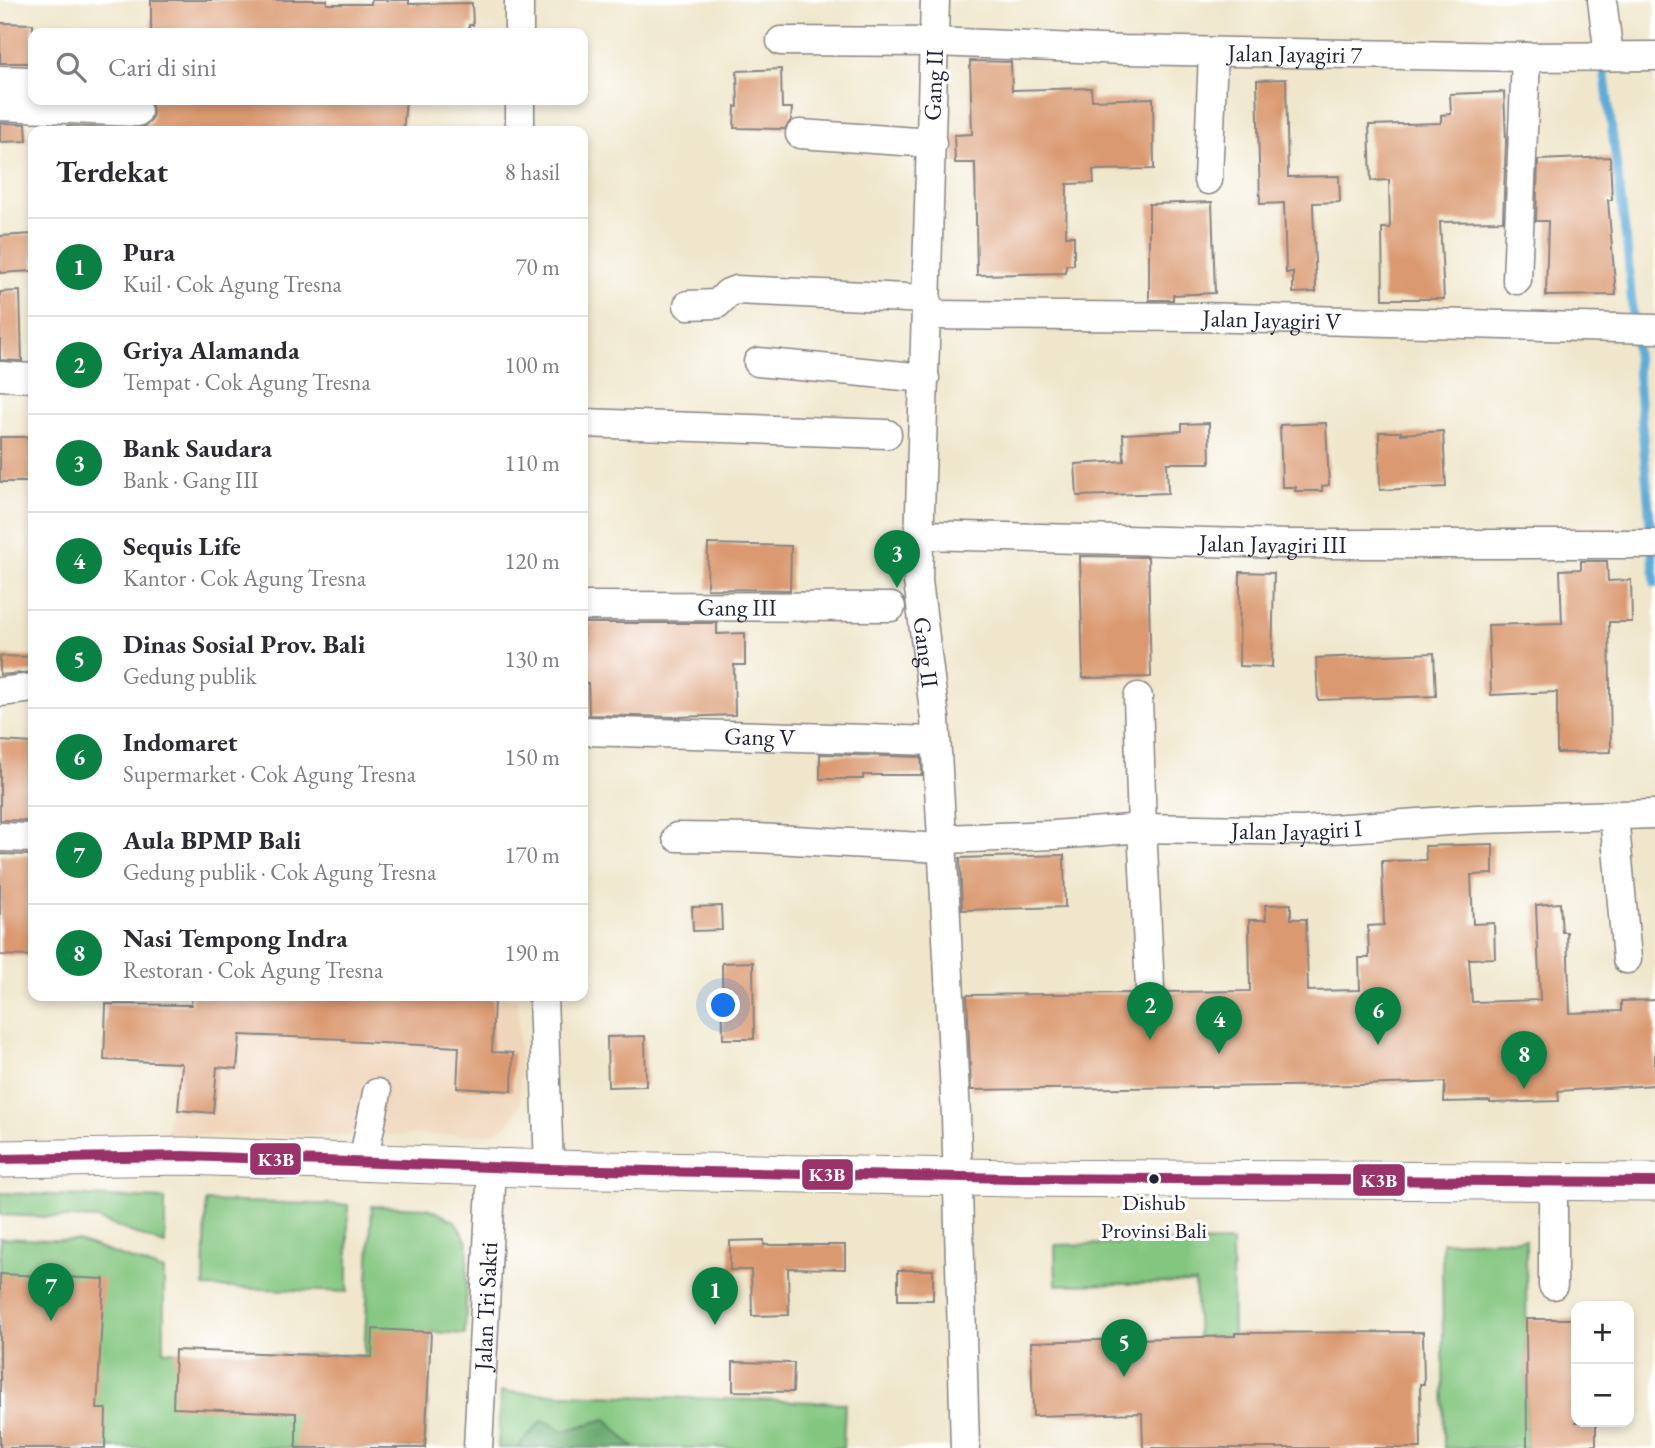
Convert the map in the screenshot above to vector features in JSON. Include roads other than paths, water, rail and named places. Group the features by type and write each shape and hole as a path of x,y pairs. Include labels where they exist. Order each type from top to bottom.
{"main road":[{"path":"0,1159 184,1156 549,1169 958,1177 1655,1182"}],"street":[{"path":"519,0 519,28"},
{"name":"Gang II","path":"935,0 918,581 936,741 942,844 958,1177 965,1448"},
{"path":"1602,0 1607,56"},
{"name":"Jalan Jayagiri 7","path":"781,41 935,41 1213,52 1655,57"},
{"path":"1208,180 1213,52"},
{"path":"1517,280 1527,57"},
{"path":"0,80 28,82"},
{"path":"520,105 520,126"},
{"path":"0,106 137,112"},
{"path":"800,134 932,143"},
{"name":"Jalan Jayagiri V","path":"688,305 717,304 727,293 736,289 927,307 1655,329"},
{"path":"758,362 925,377"},
{"path":"0,376 28,377"},
{"path":"588,423 887,434"},
{"name":"Jalan Jayagiri III","path":"921,535 1288,544 1655,544"},
{"name":"Gang III","path":"588,606 891,607"},
{"path":"0,692 28,689"},
{"path":"1138,697 1150,988"},
{"name":"Gang V","path":"588,731 936,741"},
{"name":"Jalan Jayagiri I","path":"677,837 942,844 1142,828 1302,831 1477,819 1653,814"},
{"path":"1614,815 1627,959"},
{"path":"0,836 28,838"},
{"path":"543,1001 549,1169"},
{"path":"363,1162 377,1093"},
{"name":"Jalan Tri Sakti","path":"478,1448 492,1166"},
{"path":"1553,1182 1553,1285"}],"waterway":[{"path":"1603,61 1627,246 1655,583"}],"place":[{"name":"Bank Saudara","path":"897,588"},
{"name":"Griya Alamanda","path":"1150,1040"},
{"name":"Indomaret","path":"1378,1045"},
{"name":"Sequis Life","path":"1219,1054"},
{"name":"Nasi Tempong Indra","path":"1524,1089"},
{"name":"Dishub Provinsi Bali","path":"1154,1179"},
{"name":"Aula BPMP Bali","path":"51,1321"},
{"name":"Pura","path":"715,1325"},
{"name":"Dinas Sosial Prov. Bali","path":"1124,1377"}]}
